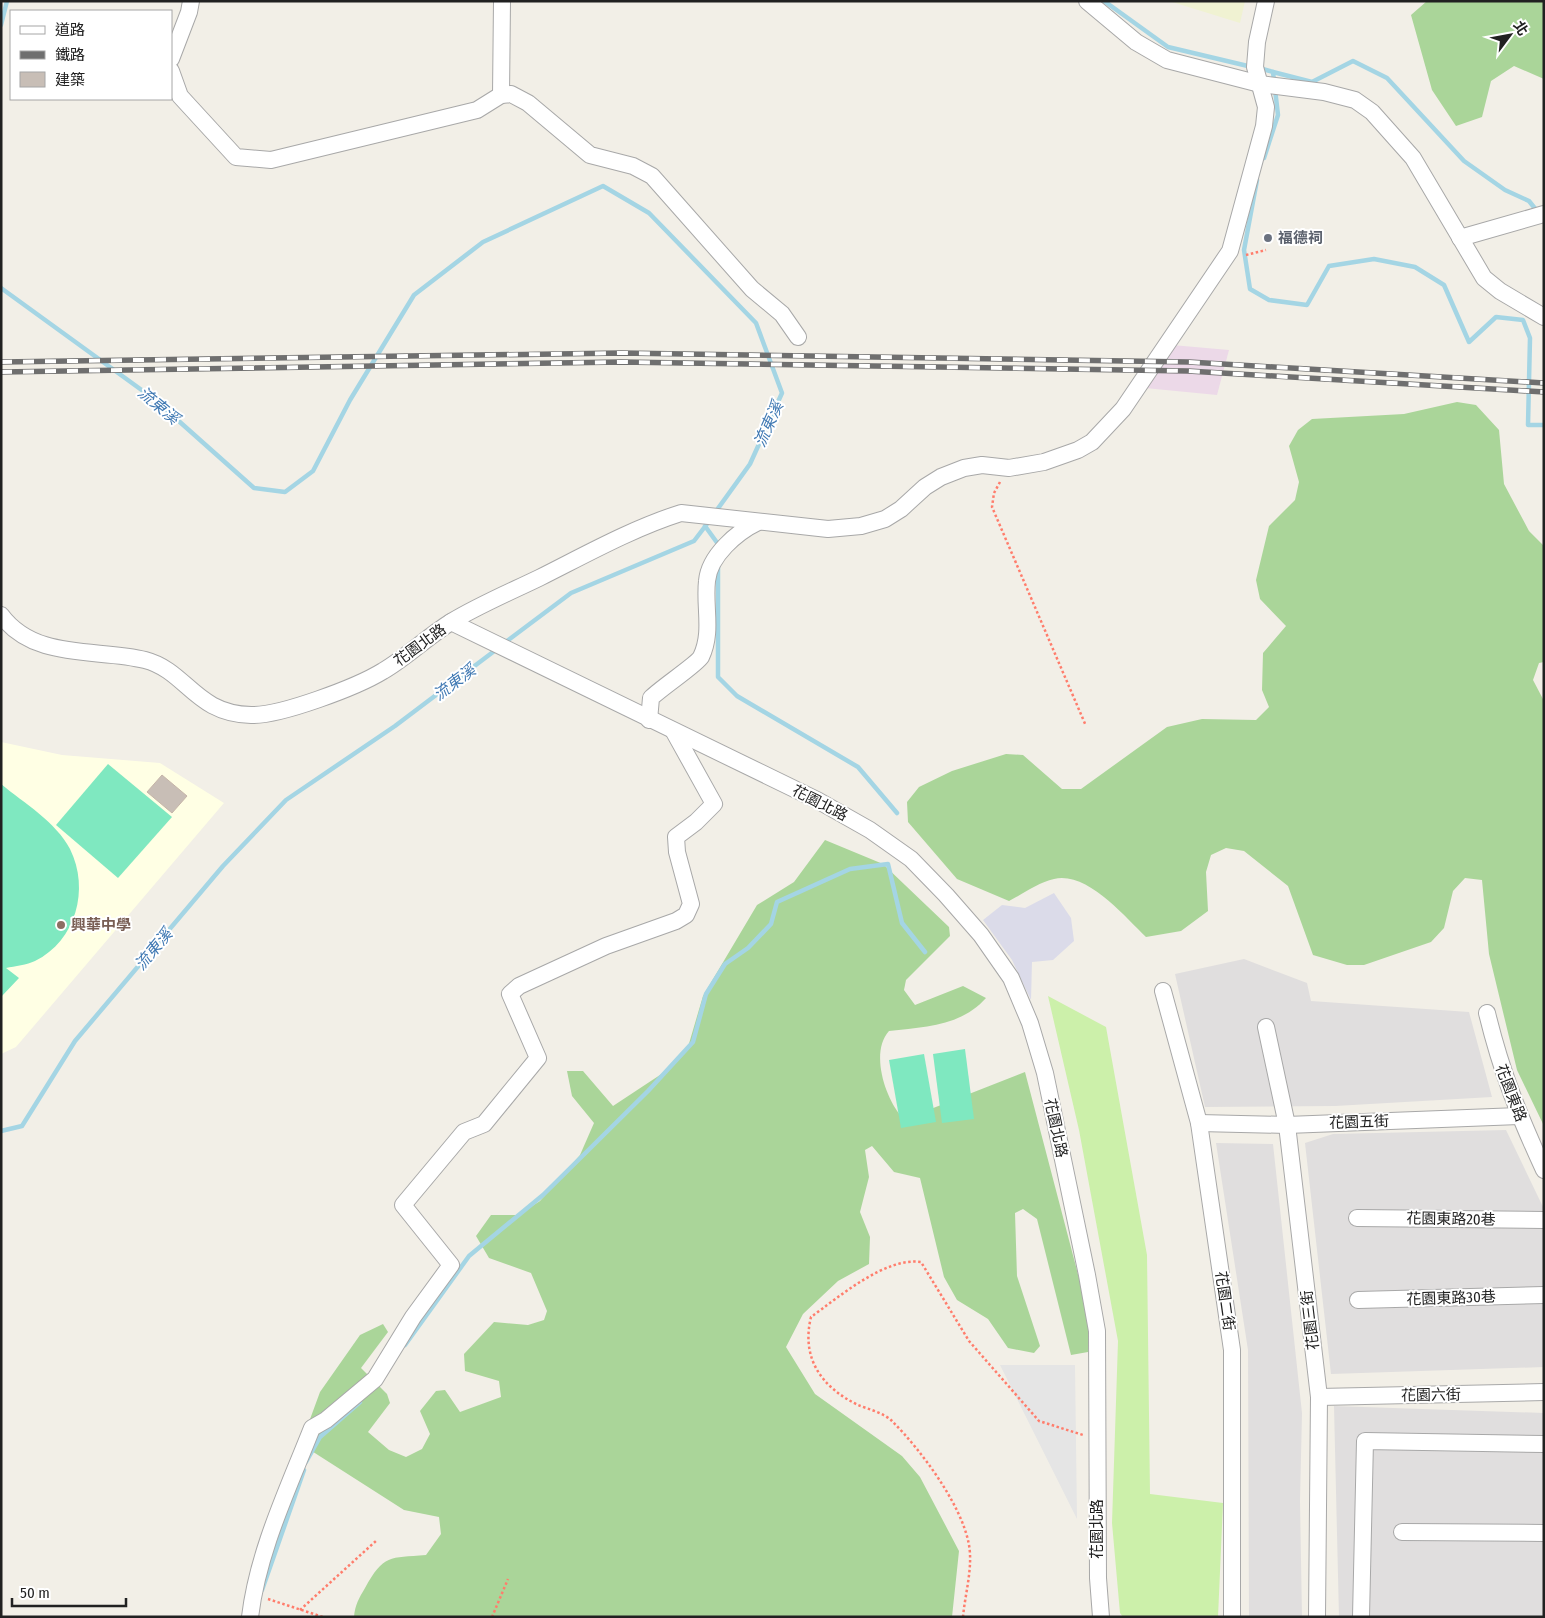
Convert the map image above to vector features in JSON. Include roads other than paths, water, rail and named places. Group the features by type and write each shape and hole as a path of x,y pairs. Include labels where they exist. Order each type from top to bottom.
{"street":[{"path":"172,57 190,12 191,1"},
{"path":"501,95 502,1"},
{"path":"1087,1 1136,42 1167,60 1260,78 1285,87 1324,92 1354,100 1372,112 1413,158 1484,278 1544,317"},
{"path":"451,623 620,537 680,513 828,529 861,526 885,519 902,510 925,488 941,477 964,468 982,465 1009,468 1044,462 1078,450 1092,442 1123,410 1230,251 1264,126 1266,107 1260,78 1257,42 1266,1"},
{"path":"172,74 180,96 236,157 271,160 477,110 501,95 511,94 528,103 590,155 633,166 652,176 752,289 782,314 798,336"},
{"path":"1460,238 1537,216"},
{"path":"650,720 651,698 700,658 706,642 708,620 707,580 714,562 745,528 755,522"},
{"name":"花園北路","path":"1,615 19,633 43,645 83,653 145,660 158,664 215,708 250,715 270,714 363,682 403,657 451,623 817,800 870,830 911,859 981,934 1011,978 1030,1023 1045,1073 1097,1330 1096,1440 1098,1578 1101,1617"},
{"path":"250,1617 252,1594 272,1528 312,1428 326,1420 374,1379 413,1316 451,1266 403,1205 464,1132 484,1124 538,1058 510,994 519,986 606,946 676,922 686,915 691,904 677,852 676,837 696,822 714,804 674,732"},
{"name":"花園二街","path":"1163,992 1199,1123 1232,1350 1232,1617"},
{"name":"花園東路","path":"1487,1013 1500,1064 1519,1116 1544,1170"},
{"name":"花園三街","path":"1266,1027 1287,1124 1319,1397 1317,1617"},
{"name":"花園五街","path":"1199,1123 1287,1124 1519,1116"},
{"name":"花園東路20巷","path":"1357,1218 1544,1220"},
{"name":"花園東路30巷","path":"1358,1300 1544,1295"},
{"name":"花園六街","path":"1319,1397 1544,1392"},
{"path":"1361,1617 1365,1441 1544,1444"},
{"path":"1402,1532 1544,1533"}],"waterway":[{"name":"流東溪","path":"1,25 7,1"},
{"path":"1104,1 1168,47 1252,67"},
{"path":"1273,72 1312,82 1353,61 1387,78 1464,161 1505,190 1529,201 1537,211"},
{"path":"1259,68 1273,72 1278,115 1264,158"},
{"path":"1257,180 1244,250 1250,289 1269,300 1307,305 1329,266 1374,259 1415,267 1444,285 1469,342 1496,317 1523,320 1530,338 1528,425 1544,425"},
{"name":"流東溪","path":"1,288 154,399 254,488 285,492 313,471 350,400 414,295 483,242 603,186 649,213 756,323 782,393 750,464 714,514"},
{"name":"流東溪","path":"503,644 571,593 694,541 710,520"},
{"path":"705,526 718,544 718,548"},
{"path":"718,565 718,677 737,696 858,767 897,813"},
{"name":"流東溪","path":"1,1131 22,1126 75,1041 223,866 286,800 395,726 497,649"},
{"path":"405,1345 469,1256 543,1195 648,1091 693,1042 706,994 725,964 748,948 771,924 777,902 850,869 888,864 902,923 925,952"},
{"path":"306,1462 320,1437 360,1402"},
{"path":"262,1590 304,1470"}],"railway":[{"path":"1,362 621,353 1189,362 1544,383"},
{"path":"1,372 621,362 1188,371 1544,392"}],"place":[{"name":"福德祠","path":"1268,238"},
{"name":"興華中學","path":"61,925"}]}
